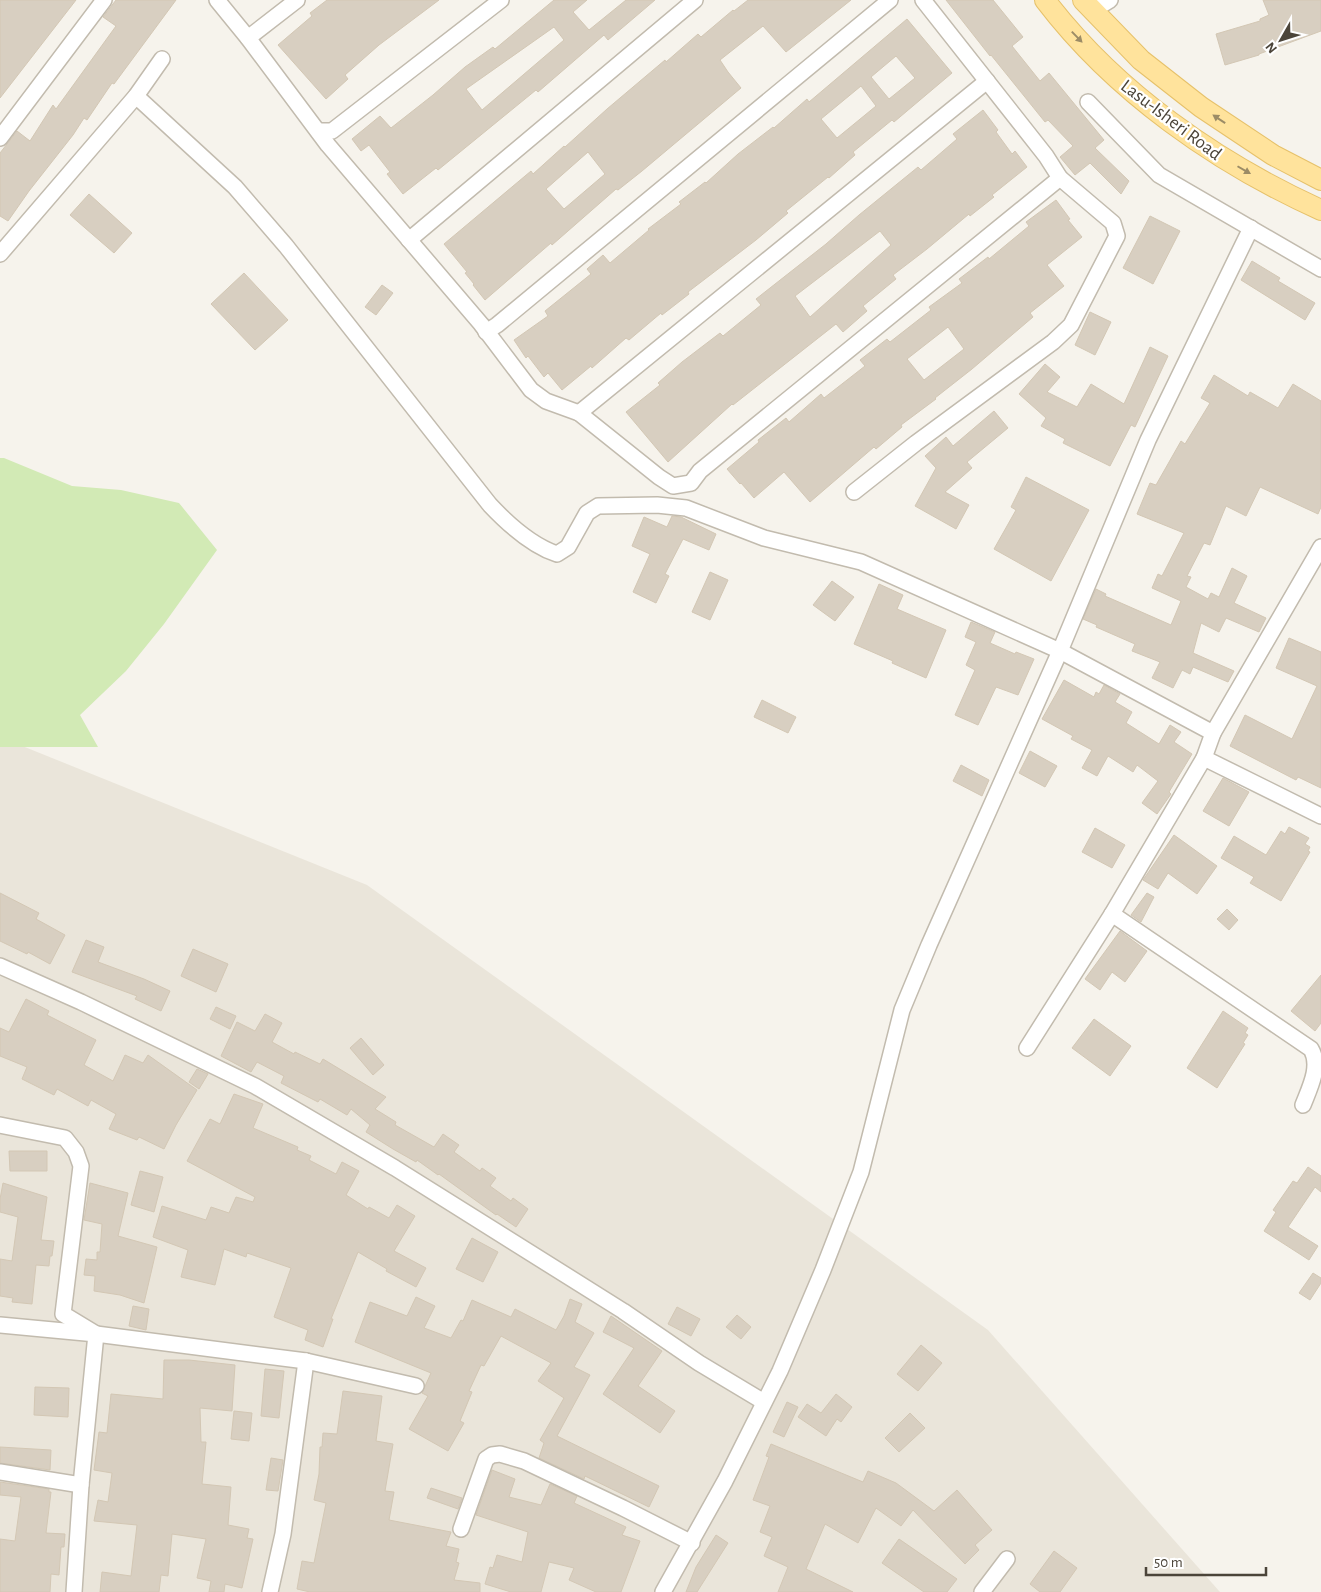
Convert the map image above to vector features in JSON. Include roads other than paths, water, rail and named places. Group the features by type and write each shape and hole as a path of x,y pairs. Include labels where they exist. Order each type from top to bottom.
{"main road":[{"name":"Lasu-Isheri Road","path":"1045,0 1062,22 1109,70 1173,124 1229,162 1285,193 1321,210"},
{"name":"Lasu-Isheri Road","path":"1087,5 1141,60 1201,107 1273,155 1317,173"}],"street":[{"path":"0,138 104,0"},
{"path":"217,0 318,130 532,390 546,401 579,413 658,477 673,486 691,483 700,471 1060,178"},
{"path":"248,38 297,0"},
{"path":"318,130 332,131 501,0"},
{"path":"410,240 695,0"},
{"path":"486,332 890,0"},
{"path":"854,492 916,443 1053,342 1070,325 1117,236 1113,223 1060,178 1046,156 923,0"},
{"path":"1087,5 1110,0"},
{"path":"0,254 136,96 162,59"},
{"path":"579,413 987,81"},
{"path":"136,96 235,187 286,246 490,505 505,521 546,551 557,554 568,547 587,513 598,506 657,505 686,508 764,538 861,562 1060,651 1213,734"},
{"path":"1088,102 1160,175 1321,269"},
{"path":"663,1592 725,1481 780,1371 824,1270 862,1172 902,1010 1060,651 1148,440 1252,228"},
{"path":"1027,1048 1112,914 1204,758 1213,734 1321,547"},
{"path":"1204,758 1321,816"},
{"path":"1112,914 1311,1049 1317,1066 1303,1105"},
{"path":"0,966 81,1002 255,1086 396,1168 622,1311 699,1363 764,1402"},
{"path":"0,1125 65,1138 76,1152 82,1166 63,1314 96,1334"},
{"path":"0,1325 96,1334 306,1361 416,1386"},
{"path":"74,1592 96,1334"},
{"path":"270,1592 283,1534 306,1361"},
{"path":"461,1529 486,1459 492,1455 500,1454 524,1461 692,1543"},
{"path":"0,1472 82,1485"},
{"path":"982,1592 1007,1559"}]}
